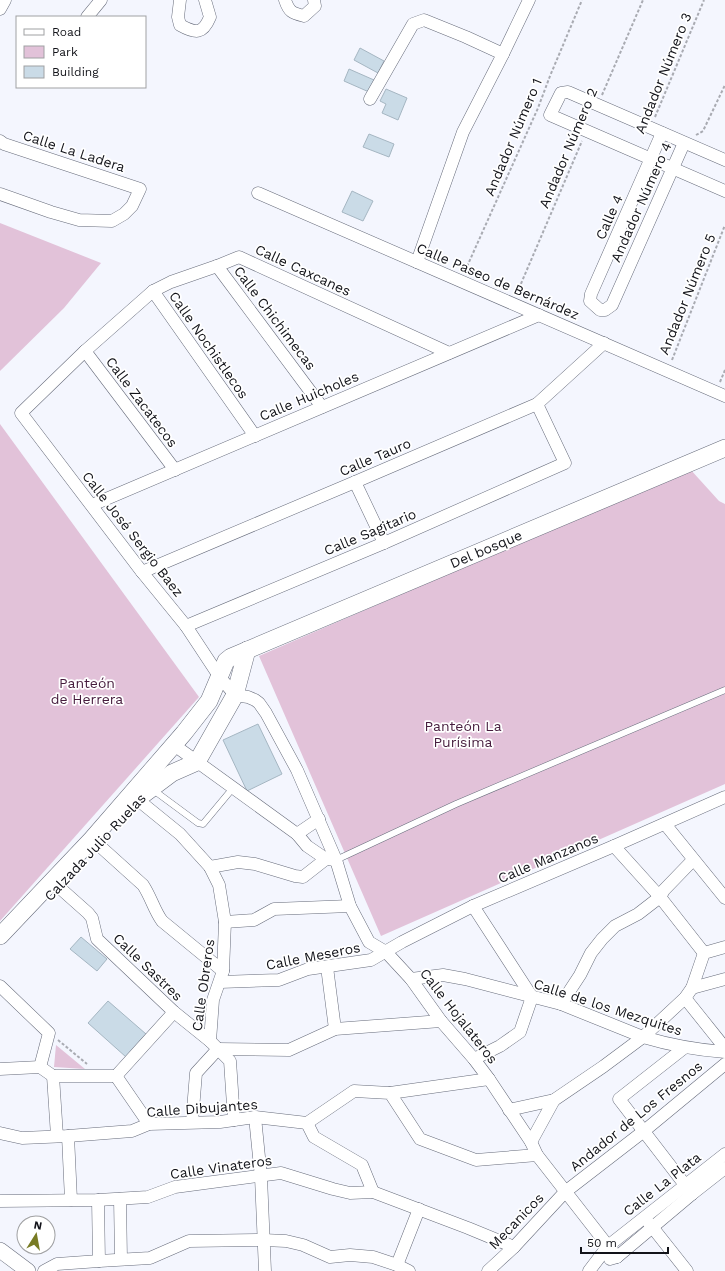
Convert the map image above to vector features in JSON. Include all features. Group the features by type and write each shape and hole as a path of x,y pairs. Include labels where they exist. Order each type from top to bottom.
{"main road":[{"name":"Del bosque","path":"220,676 226,661 231,657 725,448"},
{"path":"197,762 235,695 248,650"},
{"name":"Calzada Julio Ruelas","path":"0,936 55,884 146,784 174,745 209,701 220,676"},
{"name":"Calzada Julio Ruelas","path":"146,784 197,762"},
{"name":"Calzada Julio Ruelas","path":"0,948 23,925 55,884"}],"street":[{"path":"0,9 5,0"},
{"path":"88,16 101,0"},
{"path":"98,16 101,0"},
{"path":"180,0 178,17 180,26 195,31 200,31 206,27 210,17 205,0"},
{"path":"285,0 293,14 304,16 315,6 314,0"},
{"path":"417,262 463,132 503,54 528,0"},
{"path":"370,99 413,24 424,20 503,54"},
{"path":"725,160 568,92 561,93 550,115 725,191"},
{"name":"Calle 4","path":"600,310 590,301 591,294 650,158 656,130"},
{"name":"Calle La Ladera","path":"0,141 4,144 140,189 132,206 124,214 112,221 79,220 0,194"},
{"name":"Andador Número 4","path":"600,310 605,310 612,305 684,142"},
{"name":"Calle Paseo de Bernárdez","path":"258,193 725,396"},
{"name":"Calle Caxcanes","path":"21,413 85,351 152,291 171,282 238,257 449,353"},
{"name":"Calle Chichimecas","path":"217,266 322,407"},
{"name":"Calle Nochistlecos","path":"152,291 255,436"},
{"name":"Calle Huicholes","path":"92,505 539,315"},
{"name":"Calle Tauro","path":"142,572 537,404 604,343"},
{"name":"Calle Zacatecos","path":"85,351 175,470"},
{"name":"Calle Sagitario","path":"186,626 384,543 565,463 537,404"},
{"name":"Calle José Sergio Baez","path":"21,413 142,572 186,626 220,676"},
{"path":"355,482 384,543"},
{"path":"220,676 235,695"},
{"name":"Calle Hojalateros","path":"235,695 248,697 255,700 266,712 297,770 318,819 331,859 350,906 369,942 386,952 411,979 441,1021 489,1079 538,1155 565,1192 618,1257"},
{"path":"174,745 296,834 307,846 331,859"},
{"name":"Calle Obreros","path":"134,796 180,834 210,867 219,885 225,922 221,977 213,1000 214,1045"},
{"name":"Calle Manzanos","path":"386,952 402,942 473,906 725,797"},
{"path":"296,834 318,819"},
{"path":"665,824 725,898"},
{"path":"95,841 143,885 162,921 221,977"},
{"path":"614,846 660,897 704,953"},
{"path":"210,867 238,862 255,864 295,876 302,876 331,859"},
{"path":"561,1004 580,975 590,953 602,938 615,926 638,914 660,897 664,890 693,860"},
{"name":"Calle Sastres","path":"55,884 92,918 97,938 174,1012 214,1045 230,1061 234,1120"},
{"path":"225,922 254,920 274,909 350,906"},
{"path":"473,906 532,997 520,1032 500,1046 474,1059"},
{"path":"704,953 725,948"},
{"name":"Calle Meseros","path":"221,977 279,980 308,969 371,960 386,952"},
{"path":"508,1110 554,1100 643,1037 685,998 692,988 704,953"},
{"path":"327,967 335,1029"},
{"name":"Calle de los Mezquites","path":"411,979 443,975 465,979 561,1004 643,1037 684,1048 725,1052"},
{"path":"692,988 725,978"},
{"path":"0,986 50,1033 40,1067"},
{"path":"685,998 725,1048"},
{"path":"0,1069 40,1067 53,1076 116,1076 174,1012"},
{"path":"192,1122 196,1073 214,1045 289,1050 335,1029 441,1021"},
{"path":"684,1048 619,1100 689,1189"},
{"name":"Andador de Los Fresnos","path":"565,1192 644,1131 725,1064"},
{"path":"53,1076 71,1200"},
{"path":"116,1076 149,1124"},
{"path":"373,1192 362,1165 314,1137 307,1123 354,1091 390,1093 489,1079"},
{"path":"390,1093 420,1139 476,1160 538,1155"},
{"path":"531,1142 554,1100"},
{"path":"256,1117 261,1177 265,1271"},
{"name":"Calle Dibujantes","path":"0,1133 22,1138 62,1136 132,1131 149,1124 220,1122 256,1117 307,1123"},
{"name":"Calle La Plata","path":"597,1261 618,1257 653,1228 689,1189 725,1154"},
{"name":"Calle La Plata","path":"597,1261 608,1246 644,1217 725,1168"},
{"name":"Calle Vinateros","path":"0,1201 98,1200 148,1197 175,1187 261,1177 281,1173 333,1189 350,1192 373,1192 514,1247"},
{"name":"Mecanicos","path":"488,1271 514,1247 565,1192"},
{"path":"120,1199 121,1259"},
{"path":"98,1200 99,1261"},
{"path":"397,1265 419,1209"},
{"path":"644,1217 687,1271"},
{"path":"44,1271 57,1264 150,1258 189,1242 263,1240 286,1241 303,1245 330,1257 350,1255 374,1257 409,1271"},
{"path":"0,1250 28,1271"},
{"path":"589,1271 597,1261"}],"lane":[{"path":"331,859 456,804 725,690"},
{"path":"146,784 198,823 203,824 233,788"}],"path":[{"name":"Andador Número 1","path":"460,281 538,108 582,0"},
{"name":"Andador Número 2","path":"598,105 643,0"},
{"name":"Andador Número 3","path":"656,130 704,0"},
{"name":"Andador Número 4","path":"684,142 703,131 725,85"},
{"name":"Andador Número 2","path":"513,304 586,130"},
{"name":"Andador Número 5","path":"668,371 725,225"},
{"path":"50,1033 101,1076"}],"green space":[{"path":"0,223 101,263 64,308 0,371"},
{"name":"Panteón de Herrera","path":"0,424 199,697 0,921"},
{"name":"Panteón La Purísima","path":"690,469 719,501 725,504 725,784 381,936 259,656"},
{"path":"56,1045 85,1069 54,1067"}],"building":[{"path":"360,48 384,61 378,73 354,60"},
{"path":"349,69 374,80 369,92 344,81"},
{"path":"386,89 407,98 398,120 382,113 386,104 380,101"},
{"path":"369,134 394,144 389,157 363,147"},
{"path":"352,191 373,201 363,221 342,212"},
{"path":"258,724 282,774 247,791 223,740"},
{"path":"81,937 107,959 97,971 70,949"},
{"path":"108,1001 146,1034 126,1057 88,1023"}]}
